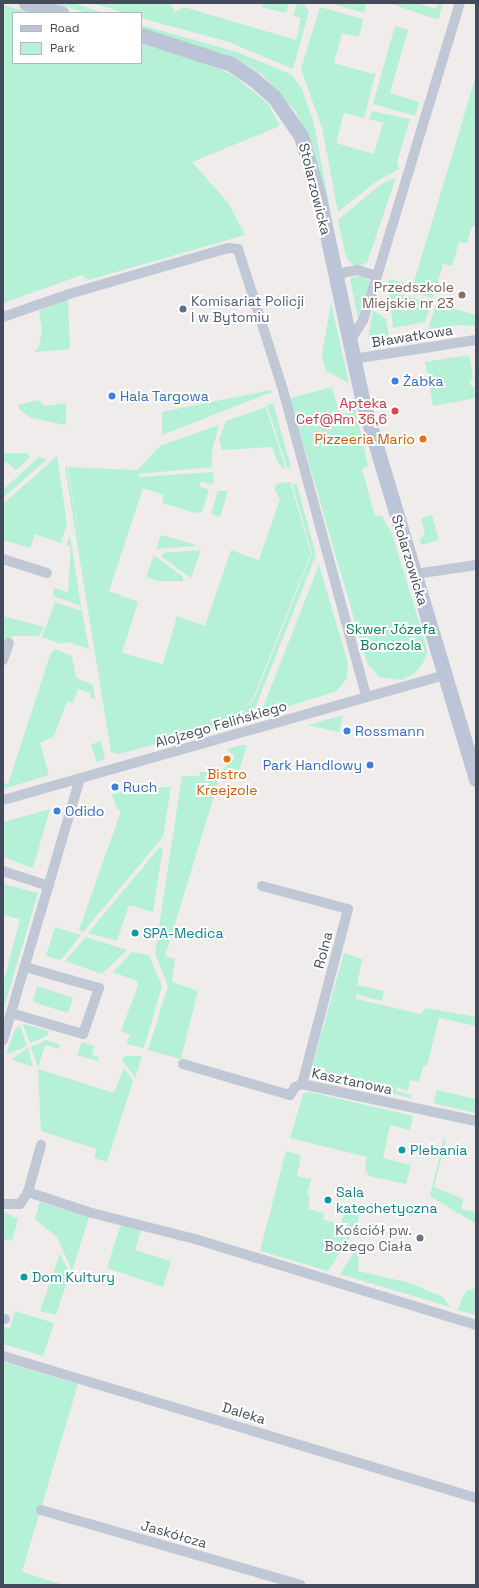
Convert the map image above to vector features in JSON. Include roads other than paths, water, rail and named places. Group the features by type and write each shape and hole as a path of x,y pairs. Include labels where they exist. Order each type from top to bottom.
{"street":[{"path":"26,3 58,12"},
{"path":"350,341 363,320 460,3"},
{"name":"Stolarzowicka","path":"142,35 231,64 252,78 274,97 294,125 308,156 353,359 382,467 446,675 476,779"},
{"path":"3,317 69,294 186,260 229,248 238,249 283,390 366,696"},
{"path":"336,277 346,272 358,270 377,276"},
{"name":"Bławatkowa","path":"353,359 476,340"},
{"path":"3,560 46,573"},
{"path":"415,574 476,564"},
{"path":"3,660 9,643"},
{"name":"Alojzego Felińskiego","path":"3,800 366,696 446,675"},
{"path":"3,1040 80,778"},
{"path":"3,871 49,886"},
{"name":"Rolna","path":"262,886 348,909 302,1084"},
{"path":"11,1013 83,1034 99,988 24,967"},
{"name":"Kasztanowa","path":"183,1064 290,1096 295,1087 302,1084 476,1121"},
{"path":"3,1204 20,1204 28,1192 41,1145"},
{"path":"28,1192 92,1213 195,1238 476,1325"},
{"name":"Daleka","path":"3,1356 476,1498"},
{"name":"Jaskółcza","path":"41,1510 300,1585"}],"place":[{"name":"Przedszkole Miejskie nr 23","path":"462,295"},
{"name":"Komisariat Policji I w Bytomiu","path":"183,309"},
{"name":"Żabka","path":"395,381"},
{"name":"Hala Targowa","path":"112,396"},
{"name":"Apteka Cef@Rm 36,6","path":"395,411"},
{"name":"Pizzeeria Mario","path":"423,439"},
{"name":"Rossmann","path":"347,731"},
{"name":"Bistro Kreejzole","path":"227,759"},
{"name":"Park Handlowy","path":"370,765"},
{"name":"Ruch","path":"115,787"},
{"name":"Odido","path":"57,811"},
{"name":"SPA-Medica","path":"135,933"},
{"name":"Plebania","path":"402,1150"},
{"name":"Sala katechetyczna","path":"328,1200"},
{"name":"Kościół pw. Bożego Ciała","path":"420,1238"},
{"name":"Dom Kultury","path":"24,1277"}],"park label":[{"name":"Skwer Józefa Bonczola","path":"391,638"}]}
